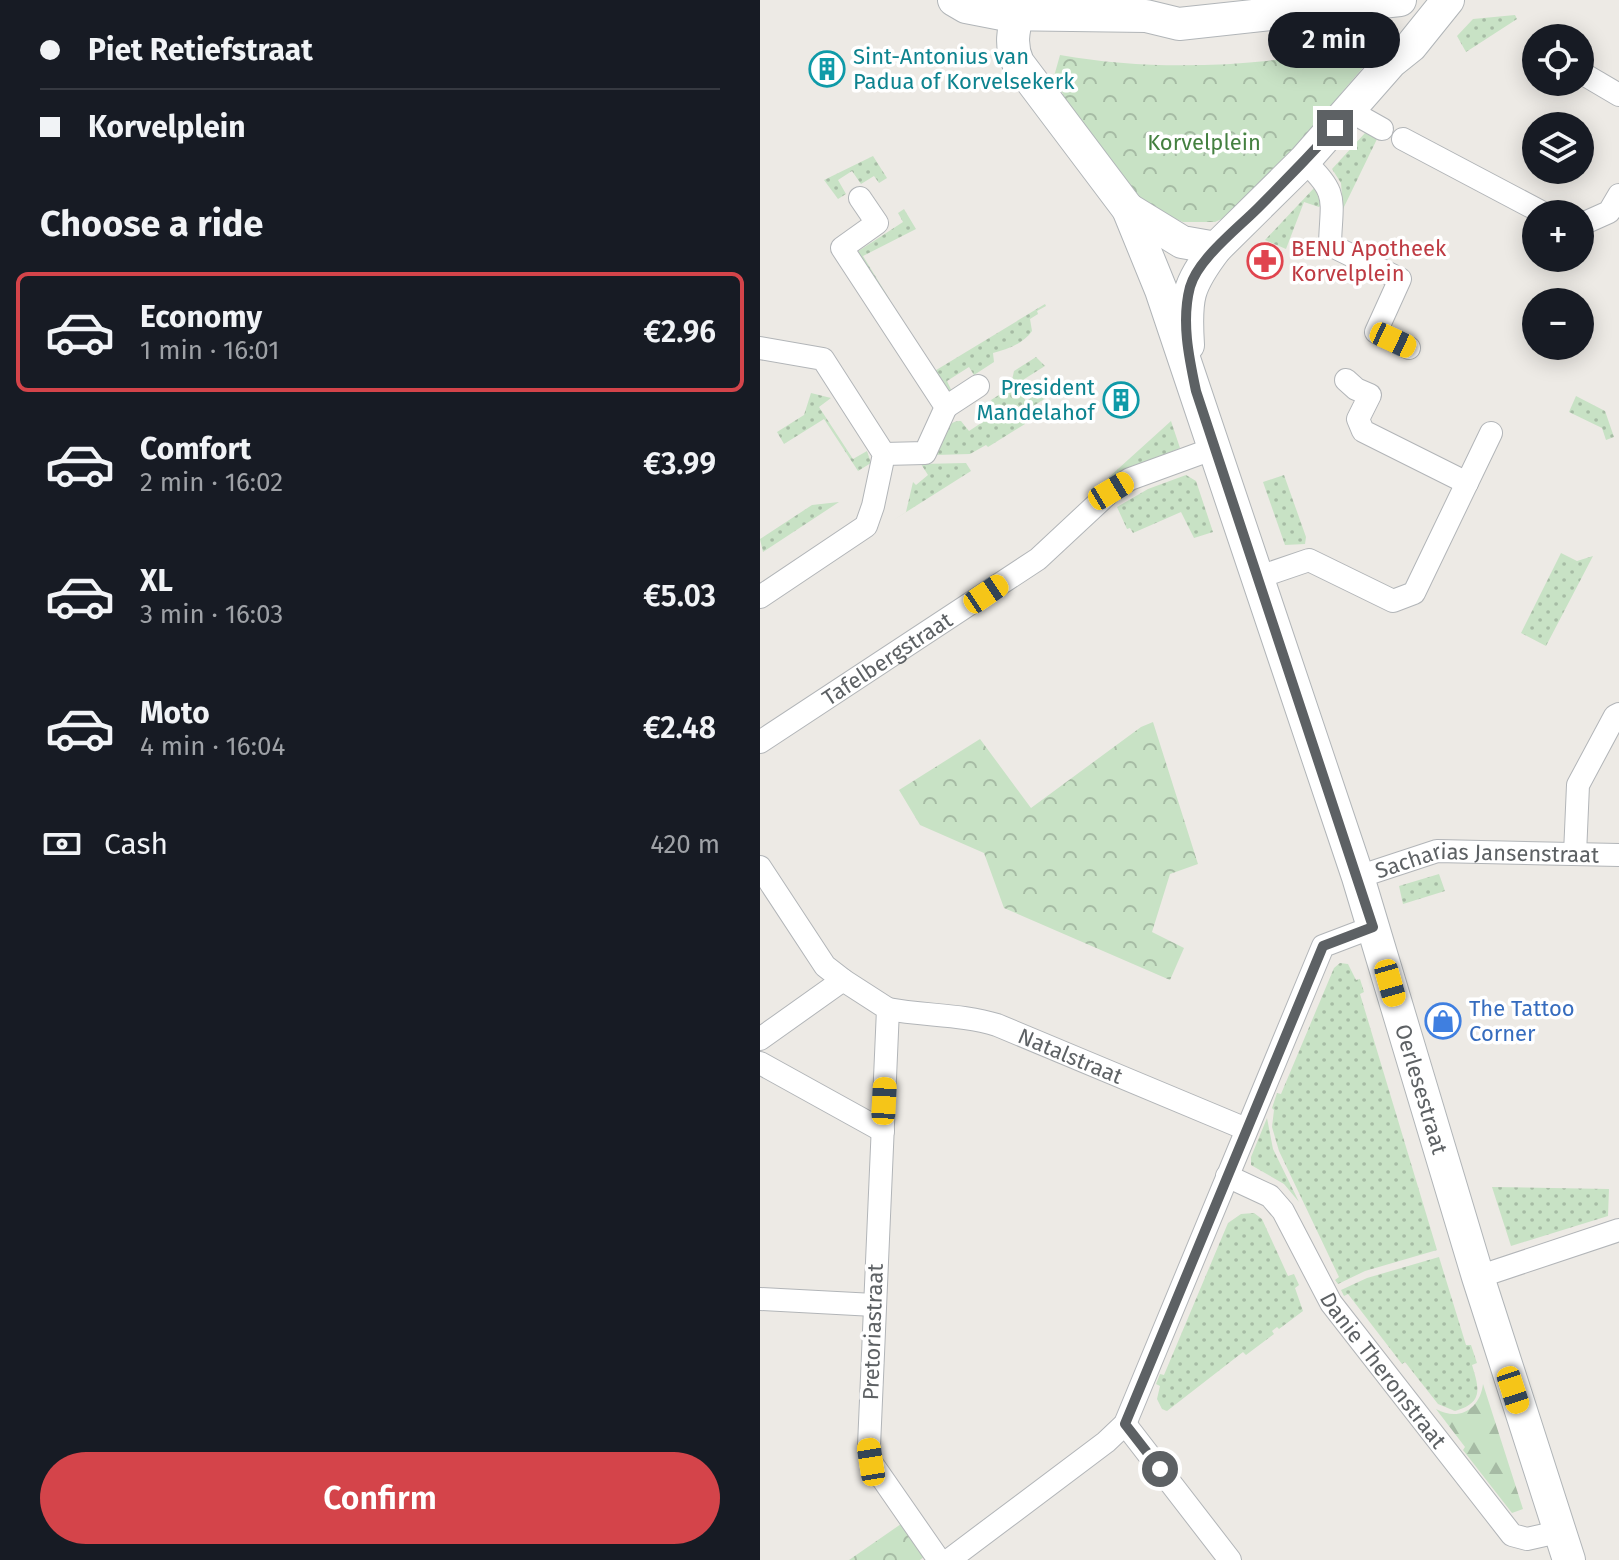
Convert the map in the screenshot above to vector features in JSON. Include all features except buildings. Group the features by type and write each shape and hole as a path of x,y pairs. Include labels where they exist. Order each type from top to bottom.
{"street":[{"path":"954,0 966,7 1002,14 1010,6"},
{"path":"1010,6 1080,17 1159,8 1179,24 1219,10 1400,0 1405,21 1391,62"},
{"path":"1196,391 1188,353 1188,297 1191,284 1216,248 1304,161 1391,62 1411,46 1448,0"},
{"path":"1010,6 1013,52 1018,63 1128,209 1161,290 1196,391"},
{"path":"1594,80 1619,95"},
{"path":"1350,111 1382,129"},
{"path":"1403,139 1522,202"},
{"path":"1304,161 1325,180 1331,193 1330,245 1400,279 1376,332 1409,348"},
{"path":"860,198 877,223 842,248 946,407"},
{"path":"1594,218 1616,208"},
{"path":"1128,209 1182,242 1216,248"},
{"path":"760,348 823,359 884,454 866,526 760,597"},
{"path":"1346,380 1370,395 1358,419 1363,431 1467,483"},
{"path":"884,454 925,453 946,407 978,386"},
{"name":"Oerlesestraat","path":"1196,391 1358,877 1478,1277 1564,1546"},
{"path":"1259,577 1309,560 1393,601 1414,593 1491,433"},
{"name":"Tafelbergstraat","path":"761,740 1038,559 1111,491 1130,479 1215,448"},
{"path":"1575,854 1578,785 1615,716 1619,714"},
{"name":"Sacharias Jansenstraat","path":"1358,877 1437,851 1619,855"},
{"path":"760,867 825,966 888,1009"},
{"path":"949,1560 1106,1442 1125,1424 1323,946 1373,927"},
{"path":"760,1039 843,980"},
{"name":"Natalstraat","path":"888,1009 997,1025 1246,1129"},
{"name":"Pretoriastraat","path":"888,1009 869,1446 871,1462 939,1560"},
{"path":"760,1063 883,1131"},
{"name":"Danie Theronstraat","path":"1227,1176 1270,1196 1283,1211 1331,1303 1512,1535 1564,1546"},
{"path":"1478,1277 1619,1230"},
{"path":"760,1299 874,1305"},
{"path":"1125,1424 1230,1560"}],"green space":[{"path":"1515,15 1517,19 1466,52 1457,36 1473,19"},
{"path":"1386,18 1388,26 1280,45 1270,28"},
{"name":"Korvelplein","path":"1385,42 1342,92 1331,120 1233,214 1215,222 1183,222 1144,206 1055,102 1063,94 1053,80 1060,55 1141,64 1223,64 1305,56"},
{"path":"1365,133 1377,139 1343,209 1341,183 1332,169"},
{"path":"873,156 887,178 879,183 874,176 861,184 852,171 838,180 846,194 838,199 824,180"},
{"path":"1315,187 1321,205 1304,202 1286,249 1265,240"},
{"path":"904,209 916,229 863,256 890,300 882,301 857,252 903,222 898,213"},
{"path":"1045,304 1030,319 1032,331 1024,340 993,353 994,362 974,375 969,367 947,381 955,398 928,375"},
{"path":"1036,357 1045,366 1015,385 1026,401 1055,383 1058,390 1035,405 1037,408 1025,416 1025,424 988,447 986,445 970,454 935,455 944,432 951,424 961,421 969,431 998,412 991,400 1010,388 1005,378 1012,380 1014,371"},
{"path":"811,393 831,398 819,407 853,459 867,451 871,463 858,471 824,419 784,444 777,432 804,415"},
{"path":"1576,396 1605,411 1614,437 1606,440 1602,428 1569,412"},
{"path":"1171,421 1180,448 1108,478"},
{"path":"966,463 971,471 892,521 906,512 913,482 916,485 928,475 921,464"},
{"path":"1186,475 1196,481 1213,532 1194,538 1181,512 1133,533 1130,528 1127,529 1117,507 1148,489"},
{"path":"1284,475 1306,537 1305,544 1285,545 1263,482"},
{"path":"839,502 763,552 760,539 812,505"},
{"path":"1561,553 1577,561 1593,556 1546,646 1521,633"},
{"path":"1153,722 1198,864 1170,874 1152,932 1184,948 1170,980 1004,908 984,853 920,825 899,790 980,739 1031,808 1141,727"},
{"path":"1439,874 1445,891 1403,904 1399,886"},
{"path":"1340,963 1348,964 1356,980 1360,979 1364,992 1360,994 1437,1250 1365,1271 1338,1284 1335,1280 1339,1277 1279,1151 1272,1127 1272,1108 1277,1093 1281,1094 1334,968"},
{"path":"1267,1118 1273,1149 1299,1202 1284,1184 1251,1165 1251,1157"},
{"path":"1492,1187 1609,1189 1608,1216 1511,1246"},
{"path":"1254,1213 1262,1219 1288,1276 1294,1274 1303,1311 1279,1329 1277,1327 1272,1331 1274,1334 1246,1355 1243,1352 1167,1411 1162,1409 1157,1399 1160,1386 1156,1384 1160,1374 1164,1375 1228,1223 1241,1214"},
{"path":"1439,1257 1466,1345 1471,1345 1477,1363 1472,1365 1477,1388 1475,1399 1455,1411 1438,1404 1405,1362 1402,1364 1348,1294 1344,1296 1341,1290 1367,1278"},
{"path":"1483,1384 1523,1509 1512,1513 1436,1409 1453,1414 1467,1411 1478,1400"},
{"path":"901,1524 925,1556 920,1560 849,1560"}],"place":[{"name":"Sint-Antonius van Padua of Korvelsekerk","path":"827,69"},
{"name":"BENU Apotheek Korvelplein","path":"1265,261"},
{"name":"President Mandelahof","path":"1121,400"},
{"name":"The Tattoo Corner","path":"1443,1021"}],"route":[{"path":"1160,1469 1125,1424 1323,946 1373,927 1196,391 1188,353 1186,321 1191,284 1216,248 1335,128"}]}
